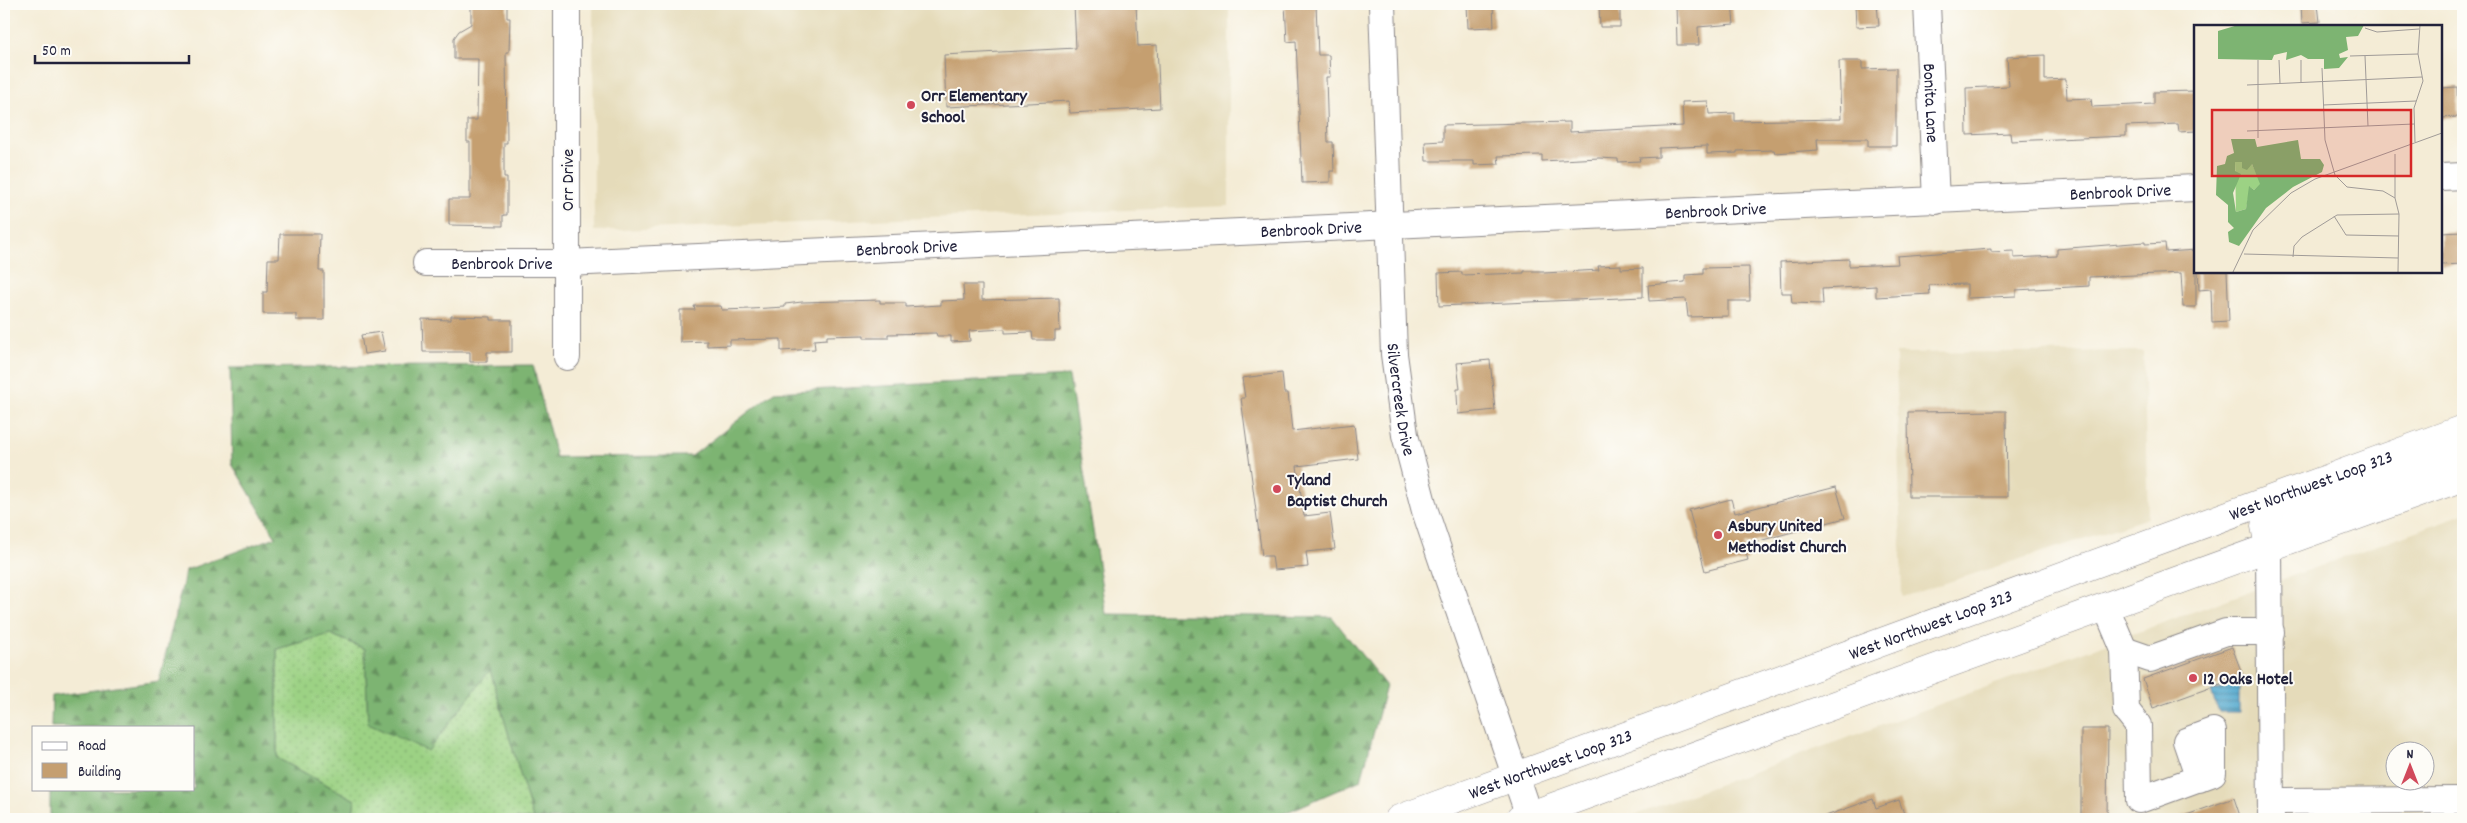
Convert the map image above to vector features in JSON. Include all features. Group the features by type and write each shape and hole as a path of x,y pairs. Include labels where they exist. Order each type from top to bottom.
{"highway":[{"name":"West Northwest Loop 323","path":"1399,819 2463,430"},
{"path":"2269,547 2265,526 2269,520 2463,451"},
{"path":"1526,818 2463,477"}],"street":[{"name":"Orr Drive","path":"567,4 567,357"},
{"name":"Silvercreek Drive","path":"1382,4 1396,371 1405,435 1425,511 1526,818"},
{"name":"Bonita Lane","path":"1927,4 1936,201"},
{"path":"2442,177 2463,176"},
{"name":"Benbrook Drive","path":"426,263 567,263 2194,188"},
{"path":"2269,547 2271,810 2463,800"},
{"path":"2106,607 2124,650 2126,710 2138,725 2139,800 2199,779"},
{"path":"2124,650 2150,659 2226,632 2271,632"}],"shaded area":[{"name":"Orr Elementary School","path":"593,4 1229,4 1229,206 594,231"},
{"path":"2143,351 2148,518 1902,597 1896,353"},
{"path":"2463,514 2463,819 1624,819"}],"green space":[{"path":"533,365 556,457 692,456 774,392 1069,376 1106,614 1332,617 1386,686 1361,780 1271,819 533,819 490,670 428,751 368,724 365,649 330,634 277,649 277,758 355,800 352,819 50,819 50,790 195,790 195,726 51,726 52,696 159,681 186,570 276,537 232,464 230,368"},
{"path":"330,634 365,649 368,724 490,669 533,819 352,819 355,800 277,758 277,649"}],"water":[{"path":"2239,682 2239,712 2219,712 2211,692"}],"building":[{"path":"471,4 507,4 507,18 510,18 509,52 506,52 507,143 504,143 504,178 507,178 507,215 503,215 503,226 449,225 449,199 470,199 470,142 467,142 467,120 477,120 478,59 454,59 454,38 459,31 471,24"},
{"path":"1074,4 1136,4 1138,46 1157,45 1160,108 1070,113 1069,101 946,107 944,55 1076,48"},
{"path":"1285,4 1316,4 1318,55 1329,55 1330,77 1326,77 1328,142 1333,142 1334,171 1330,171 1330,182 1302,183 1296,41 1287,42"},
{"path":"1467,4 1493,4 1494,27 1468,28"},
{"path":"1599,4 1620,4 1620,27 1600,27"},
{"path":"1676,4 1732,4 1734,24 1698,27 1699,45 1677,45"},
{"path":"1855,4 1877,4 1879,26 1856,27"},
{"path":"2301,4 2318,4 2320,22 2302,23"},
{"path":"2045,55 2045,80 2066,79 2067,99 2091,98 2092,107 2154,104 2154,92 2194,91 2194,131 2179,132 2178,124 2126,126 2126,136 2011,141 2010,133 1967,135 1966,88 2009,86 2007,57"},
{"path":"1839,61 1862,61 1862,69 1896,68 1896,146 1868,146 1868,139 1817,139 1818,150 1775,153 1774,150 1737,151 1737,153 1707,154 1707,146 1659,148 1659,157 1639,158 1640,161 1618,162 1618,159 1599,158 1542,161 1542,155 1498,156 1499,164 1474,165 1474,161 1426,161 1425,142 1443,141 1443,125 1570,122 1570,132 1683,126 1682,102 1708,101 1709,114 1735,113 1735,121 1841,119"},
{"path":"2457,87 2458,117 2442,118 2442,88"},
{"path":"2463,232 2463,264 2442,265 2442,233"},
{"path":"280,234 320,234 319,271 324,271 324,320 296,320 296,314 263,314 263,292 267,292 268,259 279,259"},
{"path":"2145,242 2145,244 2165,243 2166,252 2194,250 2196,307 2183,307 2181,273 2089,277 2089,286 2016,290 2016,296 1967,298 1967,284 1929,285 1930,294 1876,297 1876,286 1822,289 1823,304 1792,303 1791,293 1781,293 1780,262 1849,259 1849,266 1898,264 1897,256 1991,249 1991,252 2014,251 2014,258 2057,256 2057,249"},
{"path":"1621,265 1621,269 1643,268 1643,297 1439,306 1438,273 1462,272 1462,275 1544,271 1544,273 1599,270 1598,266"},
{"path":"1749,267 1750,301 1728,301 1728,316 1688,317 1686,299 1649,301 1648,285 1685,282 1685,275 1703,274 1703,268"},
{"path":"2198,272 2227,272 2229,321 2212,322 2211,289 2199,290"},
{"path":"963,285 982,285 982,300 1059,298 1060,331 1055,331 1055,340 1033,340 1032,332 1005,333 1005,329 969,331 970,341 951,342 951,336 937,336 936,333 888,334 888,338 864,338 864,335 827,336 827,339 814,340 815,349 781,351 781,339 730,340 730,345 707,346 707,341 680,342 680,310 695,310 694,306 721,306 722,310 785,307 785,304 802,302 880,300 880,303 906,303 906,307 941,305 941,301 964,300"},
{"path":"451,316 491,317 491,320 512,320 512,352 487,352 487,362 470,362 470,352 423,352 422,319 451,320"},
{"path":"381,332 385,351 364,354 361,335"},
{"path":"1490,360 1495,410 1458,414 1457,389 1460,389 1457,363"},
{"name":"Tyland Baptist Church","path":"1282,373 1284,393 1288,393 1292,431 1354,424 1358,459 1297,466 1304,516 1330,513 1335,549 1306,552 1308,567 1274,570 1272,556 1262,556 1241,398 1245,398 1242,378"},
{"path":"2006,411 2007,497 1909,497 1908,412"},
{"path":"1836,487 1845,518 1744,545 1748,560 1705,571 1689,510 1731,499 1735,513"},
{"name":"12 Oaks Hotel","path":"2232,647 2243,676 2153,708 2143,679"},
{"path":"2081,729 2108,729 2107,819 2081,819"},
{"path":"2234,798 2241,819 2182,819 2181,817"},
{"path":"1873,799 1876,808 1899,800 1906,819 1823,819 1823,817"}],"place":[{"name":"Orr Elementary School","path":"911,105"},
{"name":"Tyland Baptist Church","path":"1277,489"},
{"name":"Asbury United Methodist Church","path":"1718,535"},
{"name":"12 Oaks Hotel","path":"2193,678"}]}
